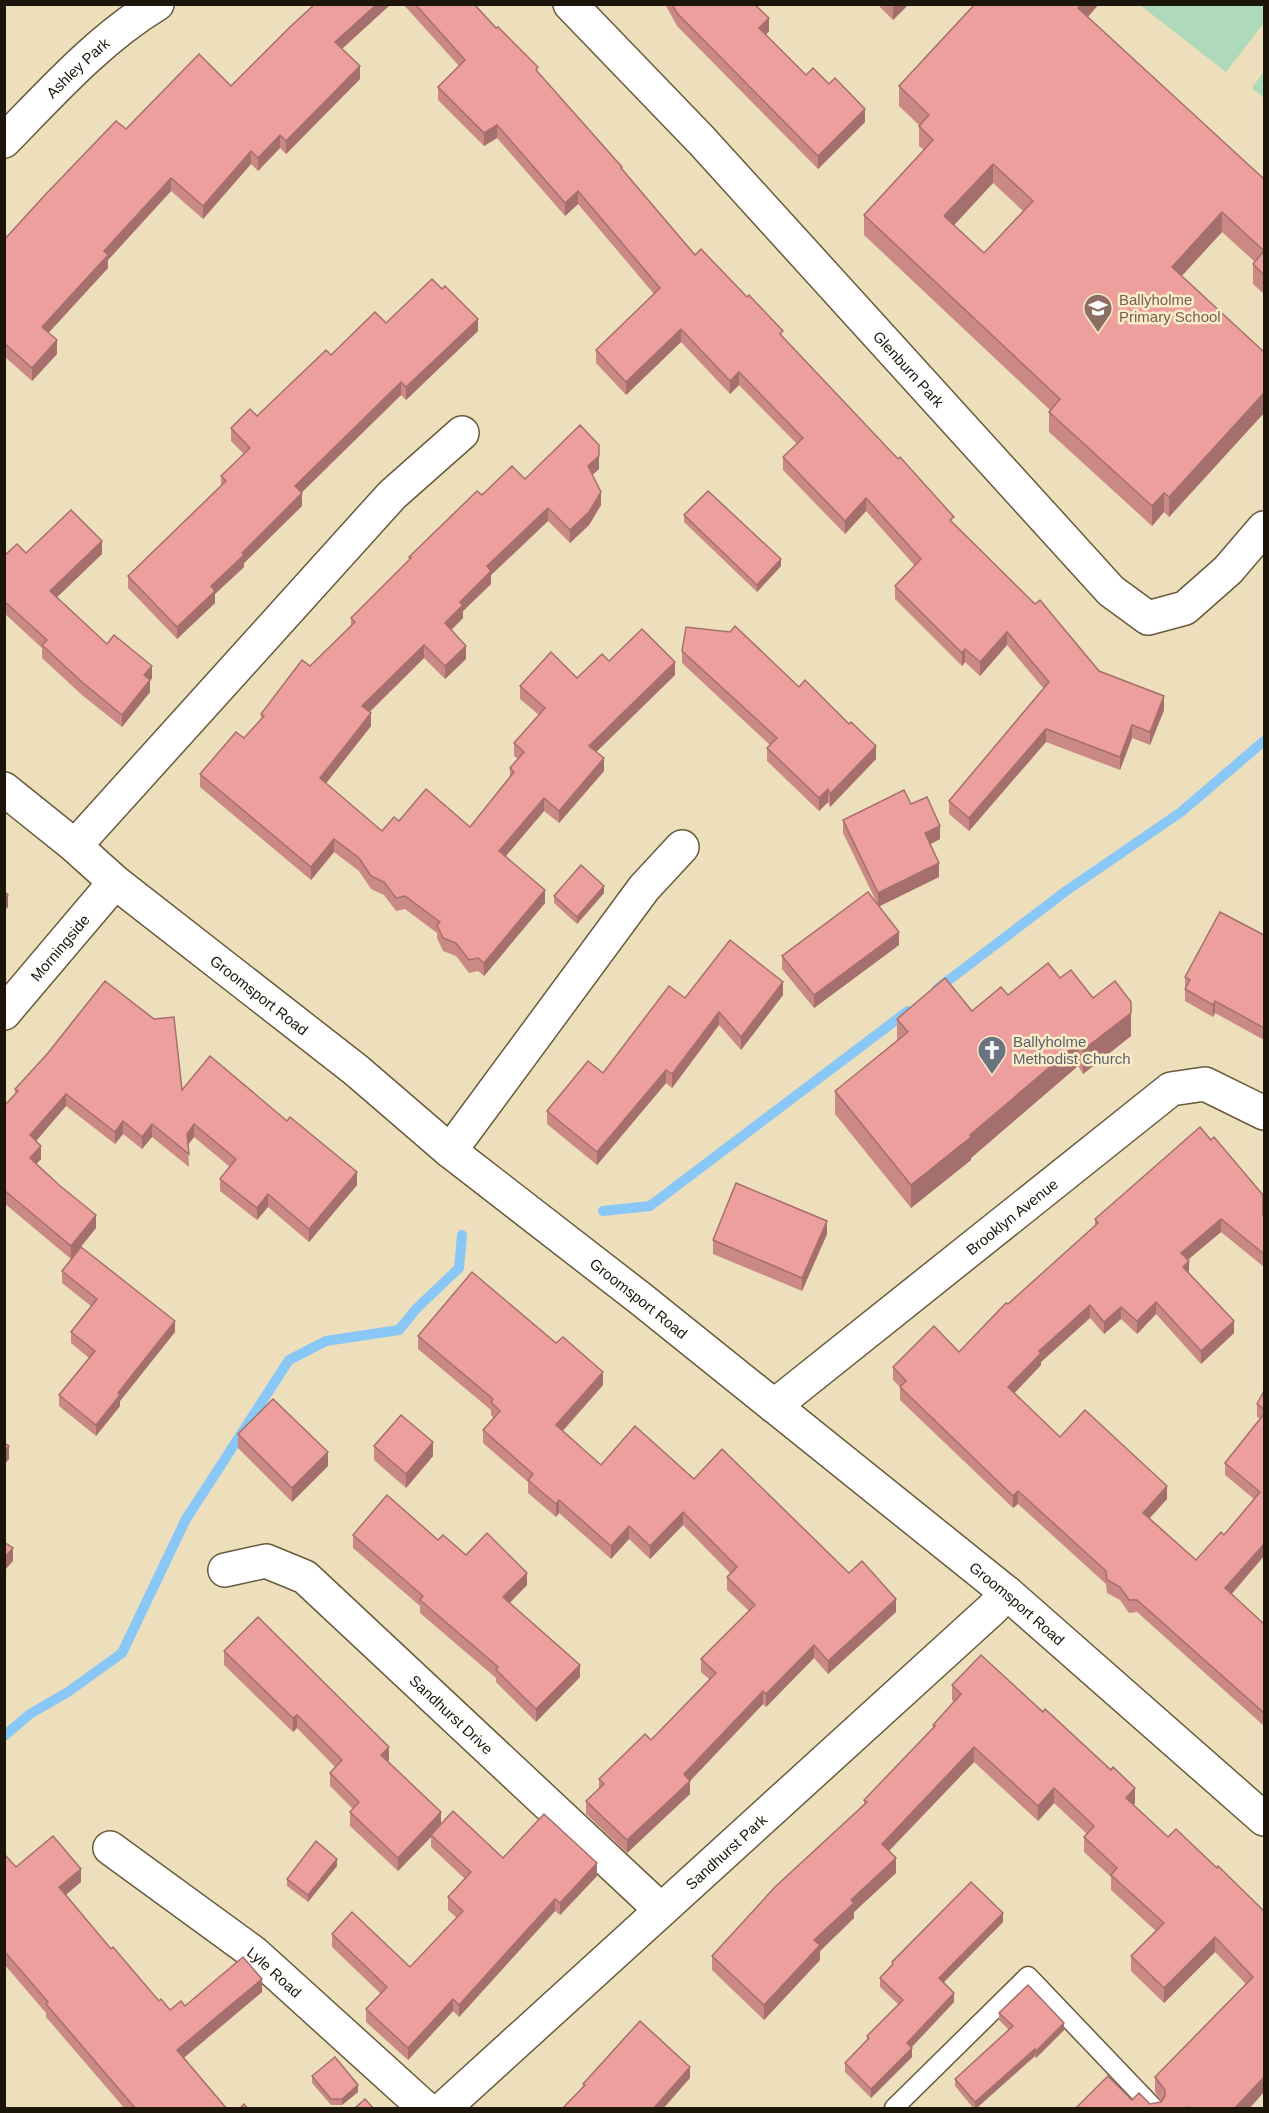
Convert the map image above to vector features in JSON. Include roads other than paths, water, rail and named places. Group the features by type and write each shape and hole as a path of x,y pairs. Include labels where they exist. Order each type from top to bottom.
{"street":[{"name":"Ashley Park","path":"4,141 80,63 137,16 157,4"},
{"name":"Glenburn Park","path":"570,4 702,141 1111,591 1148,618 1185,608 1228,570 1264,528"},
{"path":"75,846 392,495 462,433"},
{"name":"Groomsport Road","path":"4,789 75,846 115,882 356,1070 450,1151 641,1299 1008,1593 1264,1819"},
{"path":"450,1151 644,888 682,847"},
{"name":"Morningside","path":"4,1013 115,882"},
{"name":"Brooklyn Avenue","path":"774,1406 1171,1089 1205,1084 1264,1113"},
{"name":"Sandhurst Drive","path":"225,1570 266,1561 305,1576 661,1910"},
{"name":"Sandhurst Park","path":"444,2109 1008,1593"},
{"name":"Lyle Road","path":"110,1848 254,1953 425,2109"}],"lane":[{"path":"894,2109 1028,1976 1154,2109"}],"waterway":[{"path":"937,989 1066,891 1181,812 1264,741"},
{"path":"603,1211 650,1206 908,1011"},
{"path":"4,1736 30,1714 68,1692 122,1653 186,1519 289,1360 326,1341 399,1330 416,1309 459,1268 462,1235"}],"place":[{"name":"Ballyholme Primary School","path":"1098,334"},
{"name":"Ballyholme Methodist Church","path":"992,1076"}]}
